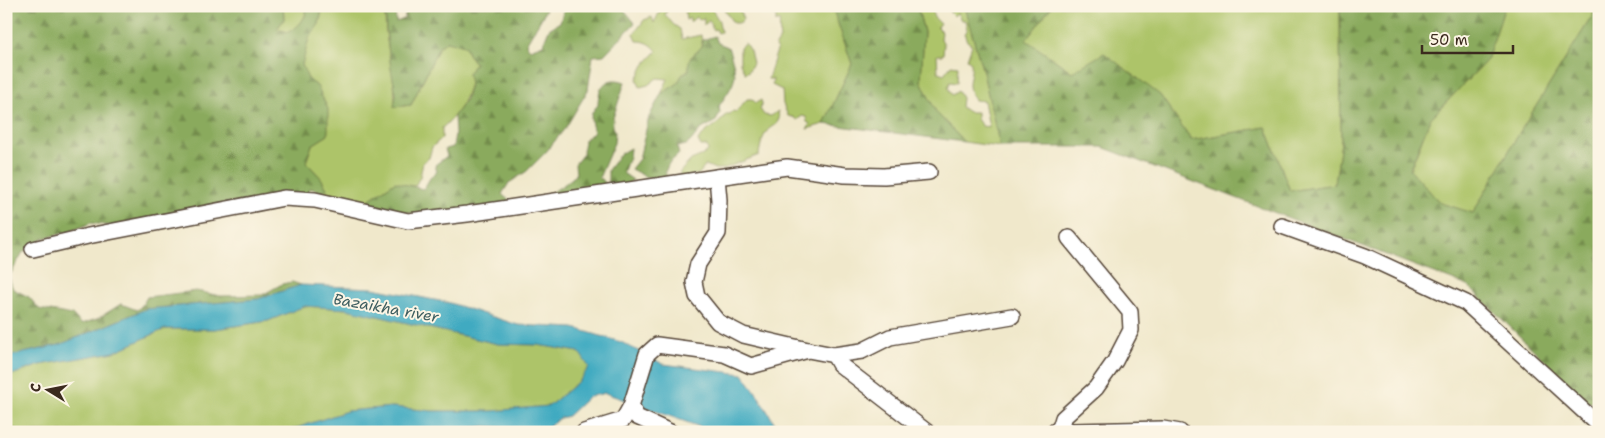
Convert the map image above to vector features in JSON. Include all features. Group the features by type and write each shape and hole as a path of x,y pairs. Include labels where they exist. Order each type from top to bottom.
{"street":[{"path":"33,249 88,236 284,198 315,200 408,221 787,167 846,175 884,176 929,172"},
{"path":"717,177 719,200 718,233 698,264 694,282 698,296 718,322 743,335 834,355 862,352 890,336 1012,316"},
{"path":"1282,226 1365,256 1466,303 1599,425"},
{"path":"1069,238 1130,312 1130,330 1115,361 1096,388 1063,418 1057,430 1163,429 1180,432"},
{"path":"584,432 623,420 631,406 647,354 657,345 724,354 751,366 808,350"},
{"path":"834,355 839,364 927,432"},
{"path":"631,406 636,418 670,432"}],"green space":[{"path":"6,6 283,6 284,19 277,29 288,32 301,22 307,6 323,6 319,24 309,38 302,65 308,79 317,86 328,109 328,135 312,145 306,162 321,178 327,189 322,192 309,188 308,193 117,227 91,223 69,232 44,238 23,252 9,277 13,289 29,297 39,309 73,315 81,324 97,319 121,304 137,310 147,297 196,291 221,296 262,295 282,284 292,282 301,285 258,299 146,309 59,345 6,357"},
{"path":"283,6 307,6 302,22 293,31 277,29 284,19"},
{"path":"323,6 394,6 383,10 395,107 411,105 439,47 447,41 465,46 475,63 461,106 442,128 442,138 432,147 429,158 423,162 420,177 415,186 395,182 367,201 323,198 322,192 327,189 321,178 306,162 312,145 328,135 317,86 308,79 301,65 309,38 319,24"},
{"path":"395,6 396,22 404,19 408,6 547,6 526,44 530,49 543,44 549,29 560,22 565,6 621,6 635,23 604,55 593,56 588,90 566,127 546,152 527,171 509,183 502,194 513,202 531,201 557,189 576,174 575,164 583,154 584,140 594,132 591,117 598,105 600,93 604,84 613,80 625,82 613,118 614,143 599,178 608,187 608,170 620,154 630,148 623,173 633,180 623,188 451,213 413,213 325,200 323,198 367,201 395,182 423,189 437,172 435,165 447,156 445,149 453,147 455,134 454,116 466,99 470,84 468,74 475,63 465,46 447,41 439,47 411,105 394,107 396,94 391,69 386,19 383,10"},
{"path":"655,6 669,6 665,15 680,29 682,39 701,35 702,46 689,69 682,75 677,84 661,94 668,79 657,78 648,85 640,87 637,79 644,65 657,51 649,43 637,41 634,34 644,20 652,17 654,23 660,11"},
{"path":"687,6 710,6 719,21 721,32 718,33 716,29 713,30 709,20 704,26 704,18 702,20 696,17 690,22 690,18 686,20 685,12"},
{"path":"722,6 741,6 740,10 743,19 740,23 733,23"},
{"path":"771,6 832,6 852,64 824,124 807,129 810,124 807,122 806,117 802,116 797,120 788,116 783,104 782,90 772,85 773,79 768,79 777,50 775,47 780,39 779,20 776,22 776,15 772,15"},
{"path":"832,6 917,6 924,32 921,81 936,112 964,142 824,124 852,64"},
{"path":"917,6 939,6 933,11 933,16 940,23 937,27 942,32 941,39 944,44 943,55 937,55 938,72 944,74 951,65 958,66 957,83 950,82 948,88 952,95 958,91 962,98 961,107 968,112 977,112 977,119 982,126 989,127 984,101 975,100 971,94 969,85 971,62 967,59 972,45 967,41 964,33 967,30 965,20 961,20 957,13 954,16 947,9 949,6 964,6 983,72 1000,147 964,142 936,112 921,81 924,32"},
{"path":"964,6 1052,6 1026,40 1072,72 1104,53 1160,95 1191,140 1266,127 1290,191 1335,184 1341,142 1340,6 1505,6 1487,60 1430,119 1410,169 1440,203 1473,213 1520,132 1594,13 1595,6 1599,6 1599,401 1588,403 1468,286 1102,147 1000,147 983,72"},
{"path":"1052,6 1340,6 1341,142 1335,184 1290,191 1266,127 1191,140 1160,95 1072,72 1025,40"},
{"path":"1505,6 1595,6 1594,13 1520,132 1473,213 1440,203 1410,170 1430,119 1487,60"},
{"path":"715,36 718,43 728,47 735,73 733,84 719,106 720,113 716,121 700,130 686,145 677,147 679,154 669,163 665,172 667,176 666,181 646,177 631,169 639,159 649,117 661,94 677,84 682,75 689,70 690,58 702,46 702,40"},
{"path":"745,43 750,51 753,63 748,72 745,73 740,63 740,47"},
{"path":"747,99 752,99 756,103 761,100 760,109 764,115 771,116 778,111 779,119 765,134 759,155 723,169 715,169 706,165 699,174 680,178 680,172 691,160 708,151 707,146 701,146 698,141 704,133 723,119 726,114 730,114 733,111 736,112"},
{"path":"305,306 347,309 498,344 538,345 579,352 590,367 580,380 549,406 492,411 432,411 392,407 347,411 285,432 21,432 6,424 6,377 40,365 114,352 165,329 215,329 268,321"}],"water":[{"name":"Bazaikha river","path":"301,285 373,288 450,303 518,325 574,328 621,342 663,364 743,374 780,432 714,432 605,393 588,397 568,416 560,418 543,431 485,426 440,432 285,432 347,411 392,407 432,411 492,411 549,406 580,380 589,367 579,352 538,345 498,344 347,309 305,306 268,321 215,329 165,329 114,352 40,365 6,377 6,357 59,345 146,309 258,299"}]}
